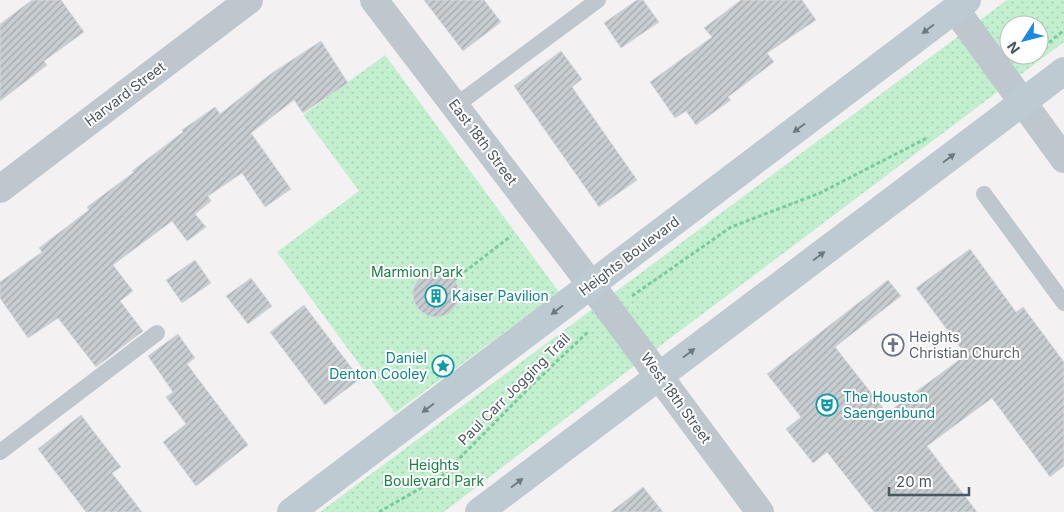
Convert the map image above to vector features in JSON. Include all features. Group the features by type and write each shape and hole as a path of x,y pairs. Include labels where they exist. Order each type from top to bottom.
{"main road":[{"name":"Heights Boulevard","path":"291,512 961,5"},
{"path":"478,512 1064,71"}],"street":[{"name":"Harvard Street","path":"0,189 249,0"},
{"name":"East 18th Street","path":"374,0 591,284"},
{"path":"961,5 1023,103 1064,159"},
{"name":"West 18th Street","path":"591,284 760,512"}],"lane":[{"path":"455,106 598,0"},
{"path":"984,194 1064,303"},
{"path":"0,452 157,333"}],"path":[{"path":"1049,43 1064,30"},
{"path":"630,298 731,227 820,193 934,132"},
{"path":"454,280 511,236"},
{"name":"Paul Carr Jogging Trail","path":"379,512 442,476 534,383 589,332"}],"green space":[{"name":"Heights Boulevard Park","path":"1007,0 1064,0 1064,42 1049,53 1049,15 999,15 999,65 1033,65 664,343 444,512 320,512"},
{"name":"Marmion Park","path":"385,55 559,292 395,413 277,252 359,191 303,115"}],"building":[{"path":"32,0 61,0 84,32 44,61 47,65 0,101 0,24"},
{"path":"424,0 484,0 501,22 463,51"},
{"path":"637,0 643,0 659,22 621,48 604,23"},
{"path":"741,0 802,0 816,20 767,53 774,62 728,97 731,100 696,125 686,111 675,118 650,82 712,37 704,28"},
{"path":"321,41 348,83 303,113 294,100 251,133 291,189 265,207 242,173 208,196 211,201 195,214 206,227 187,241 172,221 113,265 133,291 120,301 143,331 96,367 58,318 28,338 0,298 0,282 42,252 39,248 89,210 87,207 134,172 132,171 183,132 182,130 215,107 220,114 272,73"},
{"path":"561,51 582,79 572,87 637,180 599,207 514,86"},
{"path":"970,249 1016,312 1023,307 1064,362 1064,466 1050,477 992,398 927,446 977,512 874,512 827,452 813,463 786,429 801,417 767,374 888,280 901,296 835,347 887,413 966,355 916,288"},
{"path":"195,260 211,283 182,303 166,280"},
{"name":"Kaiser Pavilion","path":"436,271 449,275 455,281 459,294 455,307 449,313 436,317 423,313 417,307 413,294 417,281 423,275"},
{"path":"251,278 272,306 248,324 226,296"},
{"path":"304,305 360,379 325,405 270,332"},
{"path":"178,334 195,358 187,364 248,445 196,486 163,442 186,424 166,397 173,392 148,356"},
{"path":"81,415 121,467 112,473 142,512 86,512 38,449"},
{"path":"643,487 663,512 611,512"}],"place":[{"name":"Kaiser Pavilion","path":"436,296"},
{"name":"Heights Christian Church","path":"893,345"},
{"name":"Daniel Denton Cooley","path":"443,366"},
{"name":"The Houston Saengenbund","path":"827,405"}]}
